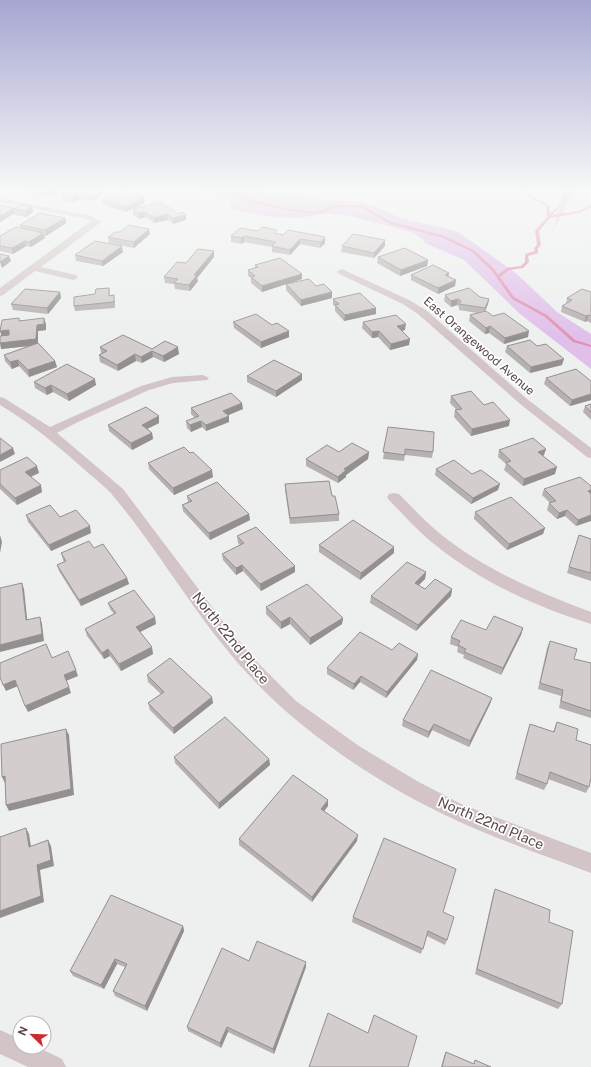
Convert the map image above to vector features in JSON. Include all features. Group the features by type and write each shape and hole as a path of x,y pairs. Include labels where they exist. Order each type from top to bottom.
{"street":[{"path":"0,293 73,239"},
{"path":"33,268 73,277"},
{"name":"East Orangewood Avenue","path":"342,272 406,302 422,312 523,401 591,454"},
{"path":"49,432 74,418 145,388 172,380 203,378"},
{"name":"North 22nd Place","path":"0,400 30,418 49,432 118,492 222,632 252,668 290,706 352,752 410,787 454,810 500,829 591,862"},
{"path":"394,497 440,541 468,561 500,580 551,604 591,618"},
{"path":"0,1042 54,1067"}],"shaded area":[{"path":"423,239 468,239 517,274 557,312 591,334 591,369 520,314 464,260 425,243"}],"building":[{"path":"0,239 34,239 29,242 25,241 12,248 0,246"},
{"path":"117,239 138,239 134,242"},
{"path":"259,239 324,239 321,242 300,239 290,250 272,246 276,242"},
{"path":"349,239 385,240 374,253 342,246"},
{"path":"95,241 122,246 102,261 75,255"},
{"path":"405,248 428,260 401,270 378,257"},
{"path":"198,249 214,251 194,275 197,275 189,285 174,283 178,279 164,277 177,262 186,263"},
{"path":"0,254 9,256 0,262"},
{"path":"280,258 302,274 262,286 251,277 255,276 248,270 258,267 255,265"},
{"path":"433,265 449,273 445,275 456,280 438,288 411,275"},
{"path":"309,279 316,286 324,284 332,292 301,300 286,284"},
{"path":"109,288 109,296 114,295 114,302 74,306 74,297 95,294 96,289"},
{"path":"469,288 480,297 489,299 485,308 459,304 461,301 458,299 451,301 445,295"},
{"path":"25,289 60,292 47,308 11,304"},
{"path":"582,289 591,292 591,316 586,316 562,306 572,300 567,298"},
{"path":"360,293 376,308 345,315 335,305 339,304 333,299"},
{"path":"486,311 493,316 504,313 529,331 505,338 490,326 486,328 470,315"},
{"path":"256,314 272,325 277,323 289,331 261,342 233,322"},
{"path":"396,315 406,324 397,326 410,339 391,344 379,331 372,332 363,322"},
{"path":"19,318 19,321 44,318 44,324 37,325 36,339 0,343 0,336 9,335 9,330 0,331 2,320"},
{"path":"123,335 152,349 165,341 178,347 163,356 152,351 141,357 135,354 117,365 99,355 107,351 100,347"},
{"path":"530,340 537,346 546,344 564,359 531,367 507,346"},
{"path":"38,343 55,361 28,370 18,360 10,362 4,355"},
{"path":"274,360 302,374 276,391 247,376"},
{"path":"67,364 95,379 67,394 51,385 45,388 34,382"},
{"path":"576,369 591,381 591,394 572,400 546,378"},
{"path":"471,391 484,405 493,402 510,420 472,429 455,410 462,409 451,396"},
{"path":"231,393 242,403 223,411 229,416 206,425 201,421 190,425 186,421 199,416 191,408"},
{"path":"591,404 591,412 585,406"},
{"path":"146,407 159,416 142,425 152,433 131,443 108,425"},
{"path":"388,427 434,432 433,452 405,449 405,455 383,452"},
{"path":"0,438 13,448 0,455"},
{"path":"533,438 546,449 538,452 557,467 524,479 506,463 511,461 499,450"},
{"path":"352,443 369,452 344,469 346,470 338,477 306,459 327,445 339,452"},
{"path":"184,447 190,453 193,452 212,470 173,488 148,463"},
{"path":"27,457 37,466 25,472 41,485 15,498 0,484 0,470"},
{"path":"454,460 472,474 481,470 500,484 473,498 436,469"},
{"path":"580,477 591,486 591,490 588,491 591,494 591,515 578,520 567,510 559,513 549,503 556,501 544,489"},
{"path":"329,481 332,496 335,496 339,514 290,518 285,484"},
{"path":"217,482 249,514 209,533 182,505 192,501 187,496"},
{"path":"511,497 545,528 509,544 475,512"},
{"path":"50,505 60,517 76,510 90,526 49,545 26,515"},
{"path":"353,520 394,547 361,573 319,545"},
{"path":"256,527 295,566 260,584 242,565 236,568 222,554 244,543 237,536"},
{"path":"579,535 591,539 591,573 569,567"},
{"path":"89,541 94,548 103,544 127,578 79,600 57,565 66,561 61,553"},
{"path":"407,562 426,572 415,583 425,589 435,579 452,589 418,625 371,596"},
{"path":"22,583 26,620 40,617 42,634 0,645 0,588"},
{"path":"307,584 343,618 310,638 290,617 281,622 266,607"},
{"path":"134,590 155,617 136,627 152,647 119,664 108,649 102,653 85,629 116,613 108,603"},
{"path":"494,616 523,628 503,668 464,652 466,649 458,645 460,641 451,637 461,620 486,630"},
{"path":"360,632 392,650 399,643 418,654 387,692 361,676 354,684 327,668"},
{"path":"550,641 577,649 574,659 591,663 591,711 561,701 563,690 540,683"},
{"path":"46,644 52,658 68,651 76,670 64,675 69,687 25,706 15,680 3,685 0,677 0,663"},
{"path":"170,658 212,697 173,728 148,703 164,692 147,675"},
{"path":"431,670 492,698 470,741 434,724 429,732 403,720"},
{"path":"225,717 269,759 219,803 174,757"},
{"path":"557,722 578,729 576,740 591,745 591,778 589,787 550,772 547,784 517,773 530,724 554,732"},
{"path":"66,729 71,789 6,805 5,776 2,777 1,744"},
{"path":"293,775 328,800 321,809 358,835 312,897 239,839"},
{"path":"26,828 29,847 48,840 51,860 37,865 41,896 0,911 0,837"},
{"path":"384,838 456,869 443,912 454,917 447,940 428,931 423,949 353,917"},
{"path":"495,889 550,910 549,922 573,931 562,1004 477,969"},
{"path":"111,895 183,926 145,1006 113,991 127,964 115,959 101,985 70,971"},
{"path":"257,941 306,962 273,1049 227,1027 220,1043 187,1027 222,948 249,961"},
{"path":"328,1013 368,1033 374,1015 417,1036 408,1067 309,1067"},
{"path":"446,1052 474,1064 475,1060 491,1067 442,1067"}],"waterway":[{"path":"448,239 473,251 493,270 498,277"},
{"path":"498,277 508,269 522,267 527,262 526,255 537,252 536,248 539,245 538,239"},
{"path":"498,277 513,298 546,316 574,341 591,346"}]}
